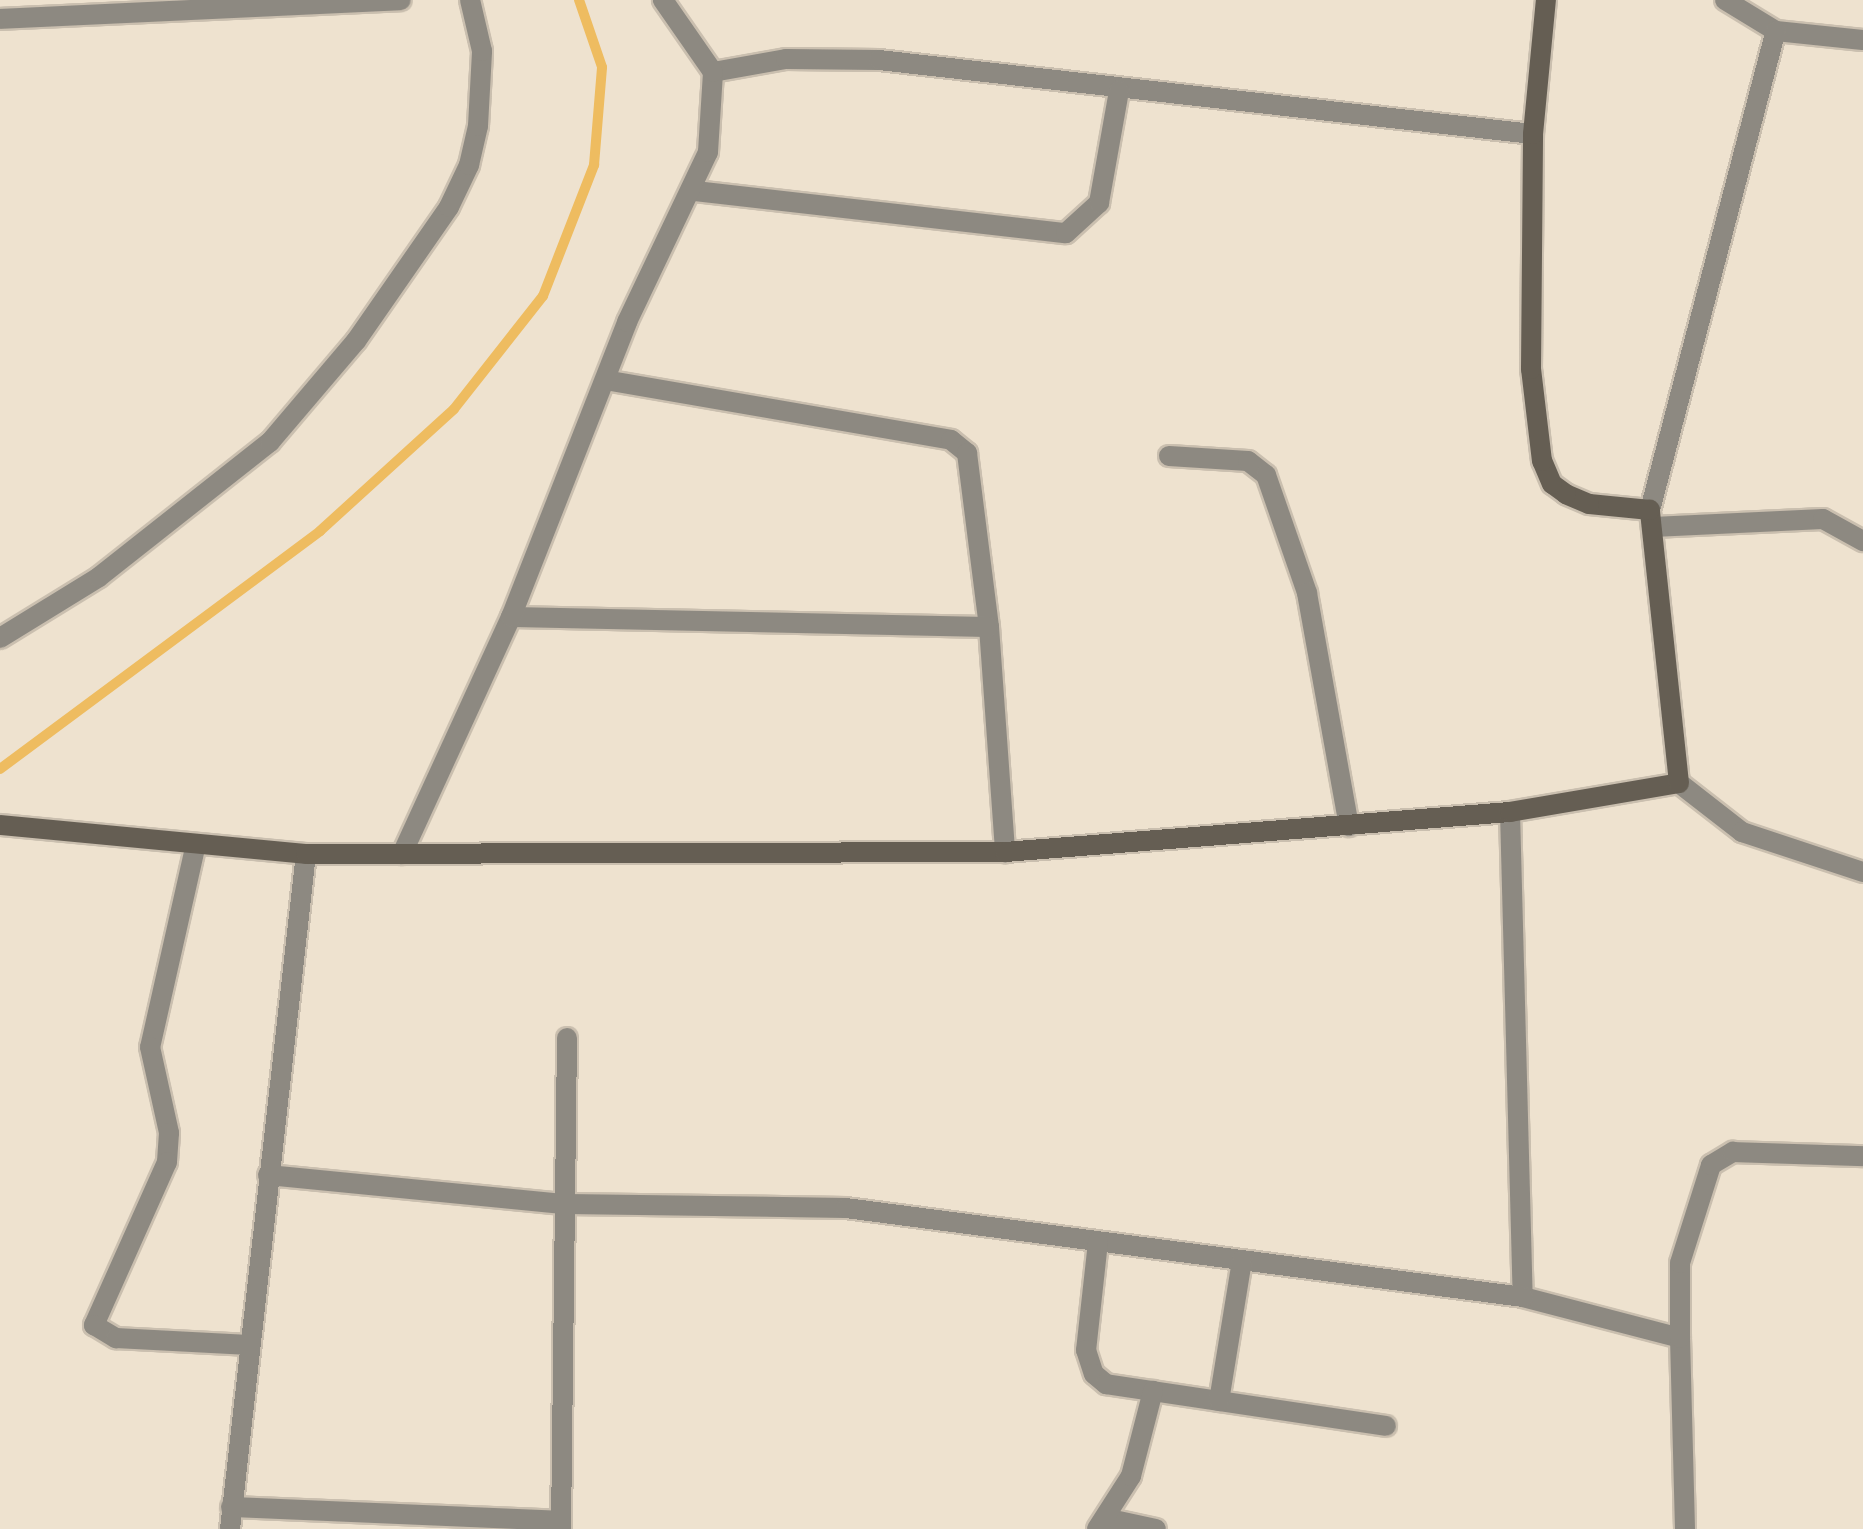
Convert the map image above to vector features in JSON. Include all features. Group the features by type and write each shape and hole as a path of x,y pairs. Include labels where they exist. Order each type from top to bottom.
{"street":[{"path":"0,19 401,0"},
{"path":"0,638 99,577 270,442 356,341 449,207 469,164 478,126 482,52 470,0"},
{"path":"402,854 511,617 604,380 696,191 708,152 713,72 663,0"},
{"path":"1546,0 1533,134 1531,369 1542,462 1552,484 1589,504 1652,519 1823,520 1863,541"},
{"path":"1725,0 1776,31 1863,40"},
{"path":"1776,31 1652,519 1679,783 1742,832 1863,872"},
{"path":"713,72 786,59 879,60 1120,92 1533,134"},
{"path":"696,191 1066,233 1099,203 1120,92"},
{"path":"604,380 951,440 970,463 989,627 1005,852"},
{"path":"1168,456 1248,461 1266,475 1308,593 1349,826"},
{"path":"511,617 989,627"},
{"path":"0,824 194,848 306,854 1005,852 1510,812 1679,783"},
{"path":"1510,812 1523,1297"},
{"path":"194,848 150,1047 168,1134 167,1162 94,1326 116,1338 249,1345"},
{"path":"230,1529 306,854"},
{"path":"231,1507 561,1525 566,1038"},
{"path":"1686,1529 1680,1263 1711,1165 1732,1152 1863,1156"},
{"path":"268,1175 566,1204 846,1208 1523,1297 1680,1338"},
{"path":"1098,1242 1086,1350 1094,1374 1106,1384 1386,1426"},
{"path":"1219,1400 1242,1261"},
{"path":"1153,1391 1131,1476 1101,1523 1156,1529"}],"waterway":[{"path":"0,769 320,531 454,409 543,296 594,165 602,67 579,0"}]}
